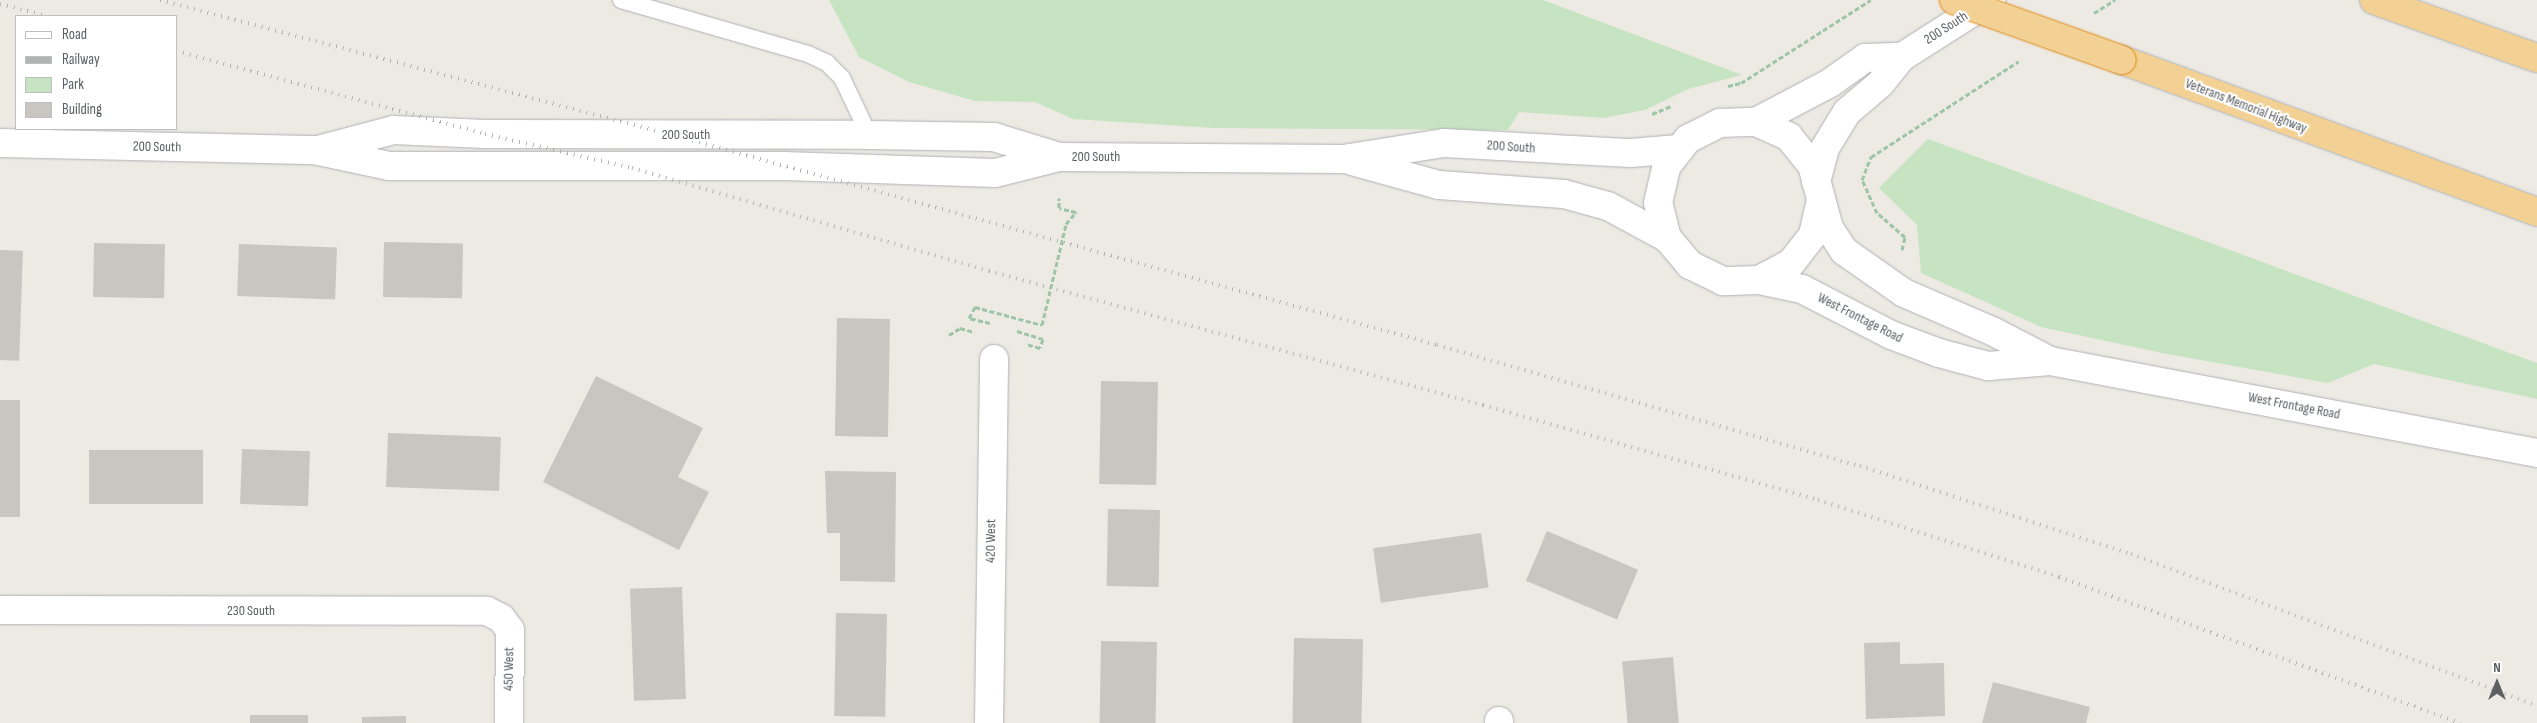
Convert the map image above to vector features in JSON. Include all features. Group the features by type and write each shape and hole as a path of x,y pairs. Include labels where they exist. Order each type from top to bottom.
{"highway":[{"name":"Veterans Memorial Highway","path":"1954,0 2537,212"},
{"path":"2374,0 2537,58"}],"street":[{"name":"200 South","path":"1818,191 1825,148 1847,112 1880,84 1902,57 1991,0"},
{"path":"1756,122 1789,138 1812,165 1818,191 1813,235 1791,263 1759,280 1723,281 1690,265 1667,238 1658,203 1666,167 1679,149 1688,139 1720,123 1756,122 1830,83 1864,58 1902,57"},
{"name":"200 South","path":"316,150 393,130 495,134 994,137 1059,157"},
{"name":"200 South","path":"0,143 316,150 389,166 784,166 995,173 1059,157 1343,158 1444,143 1622,152 1679,149"},
{"name":"200 South","path":"1343,158 1439,185 1564,194 1608,206 1667,238"},
{"name":"West Frontage Road","path":"1818,191 1829,228 1844,251 1886,281 1922,302 1994,332 2050,361"},
{"name":"West Frontage Road","path":"1759,280 1802,288 1891,335 1939,353 1988,366 2050,361 2537,452"},
{"name":"420 West","path":"989,723 994,359"},
{"name":"230 South","path":"0,610 487,611 501,618"},
{"name":"450 West","path":"501,618 510,630 509,723"}],"lane":[{"path":"621,0 808,54 827,63 842,78 869,135"}],"path":[{"path":"1718,87 1741,83 1872,0"},
{"path":"2090,16 2115,0"},
{"path":"1898,258 1905,237 1877,213 1862,180 1871,157 2022,59"},
{"path":"1649,115 1680,102"},
{"path":"975,307 1042,325 1066,224 1076,212 1059,208 1059,198"}],"green space":[{"path":"829,0 1543,0 1742,75 1688,89 1645,110 1603,118 1519,112 1508,130 1214,128 1073,119 1035,102 975,101 909,82 859,57"},
{"path":"1928,139 2537,363 2537,399 2374,364 2328,383 2162,353 2041,327 1921,273 1917,225 1879,188"}],"building":[{"path":"384,242 463,243 462,298 383,297"},
{"path":"94,243 165,244 164,298 93,297"},
{"path":"239,244 337,247 335,299 237,296"},
{"path":"0,250 23,251 19,361 0,360"},
{"path":"837,318 890,319 888,437 835,436"},
{"path":"596,376 703,428 678,477 709,492 679,550 543,482"},
{"path":"1101,381 1158,382 1156,485 1099,484"},
{"path":"0,400 20,400 20,517 0,517"},
{"path":"388,433 501,437 499,491 386,487"},
{"path":"242,449 310,451 308,506 240,504"},
{"path":"89,450 203,450 203,504 89,504"},
{"path":"825,471 896,472 895,582 840,581 840,533 827,533"},
{"path":"1108,509 1160,510 1159,587 1107,586"},
{"path":"1547,531 1638,570 1617,619 1526,581"},
{"path":"1481,533 1489,587 1381,603 1373,548"},
{"path":"682,587 686,699 634,701 630,589"},
{"path":"836,613 887,614 885,717 834,716"},
{"path":"1294,638 1363,639 1362,723 1293,723"},
{"path":"1101,641 1157,642 1156,723 1100,723"},
{"path":"1900,642 1900,664 1944,663 1945,716 1866,719 1864,643"},
{"path":"1673,657 1679,723 1628,723 1622,661"},
{"path":"1993,682 2090,707 2086,723 1982,723"},
{"path":"250,715 308,715 308,723 250,723"},
{"path":"406,716 406,723 362,723 362,717"}],"railway":[{"path":"160,0 672,135 1437,345 1860,466 2131,554 2537,706"},
{"path":"0,4 43,15"},
{"path":"178,52 485,134 632,168 989,271 1483,405 1818,500 2059,577 2460,723"}]}
